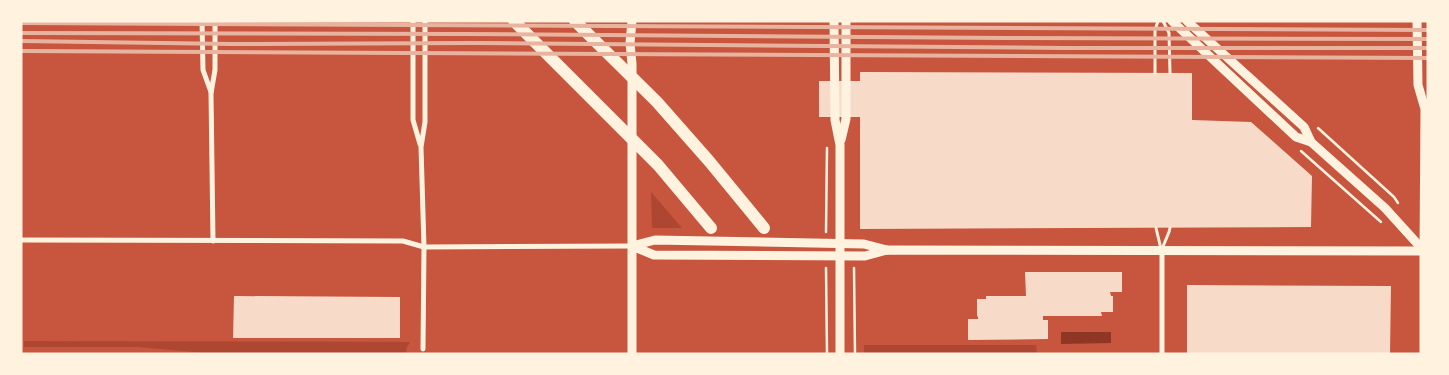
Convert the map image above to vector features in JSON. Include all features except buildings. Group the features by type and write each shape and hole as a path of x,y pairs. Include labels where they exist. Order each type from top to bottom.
{"highway":[{"path":"514,21 658,165 711,228"},
{"path":"575,21 657,102 764,228"}],"street":[{"path":"202,21 203,70 211,92"},
{"path":"213,240 211,92 215,70 215,21"},
{"path":"413,21 413,120 421,147"},
{"path":"423,350 424,247 421,147 425,122 425,21"},
{"path":"632,21 630,44 632,64 632,354"},
{"path":"834,21 835,120 840,146 840,354"},
{"path":"840,146 846,119 846,21"},
{"path":"1172,21 1296,137 1311,142"},
{"path":"1187,21 1304,127 1311,142 1385,208 1426,251"},
{"path":"1417,21 1418,85 1427,106 1424,354"},
{"path":"21,240 403,241 424,247 632,246 655,240 864,244 887,250 1426,251"},
{"path":"632,246 654,255 865,256 887,250"},
{"path":"1162,250 1162,354"}],"lane":[{"path":"1155,73 1155,30 1158,21"},
{"path":"1163,21 1169,33 1170,73"},
{"path":"1156,228 1162,250"},
{"path":"1162,250 1170,228"}],"path":[{"path":"1314,124 1394,196 1396,200"},
{"path":"826,230 826,240"},
{"path":"854,266 854,354"},
{"path":"826,268 827,354"}],"shaded area":[{"path":"651,192 682,228 652,228"},
{"path":"1061,332 1111,332 1111,343 1061,344"},
{"path":"24,341 410,342 406,349 407,354 216,354 138,347 24,347"},
{"path":"864,345 1036,345 1037,354 864,354"}],"railway":[{"path":"21,23 1428,30"},
{"path":"21,33 1428,39"},
{"path":"21,41 232,44 473,43 1064,48 1428,48"},
{"path":"21,51 1428,58"}]}
